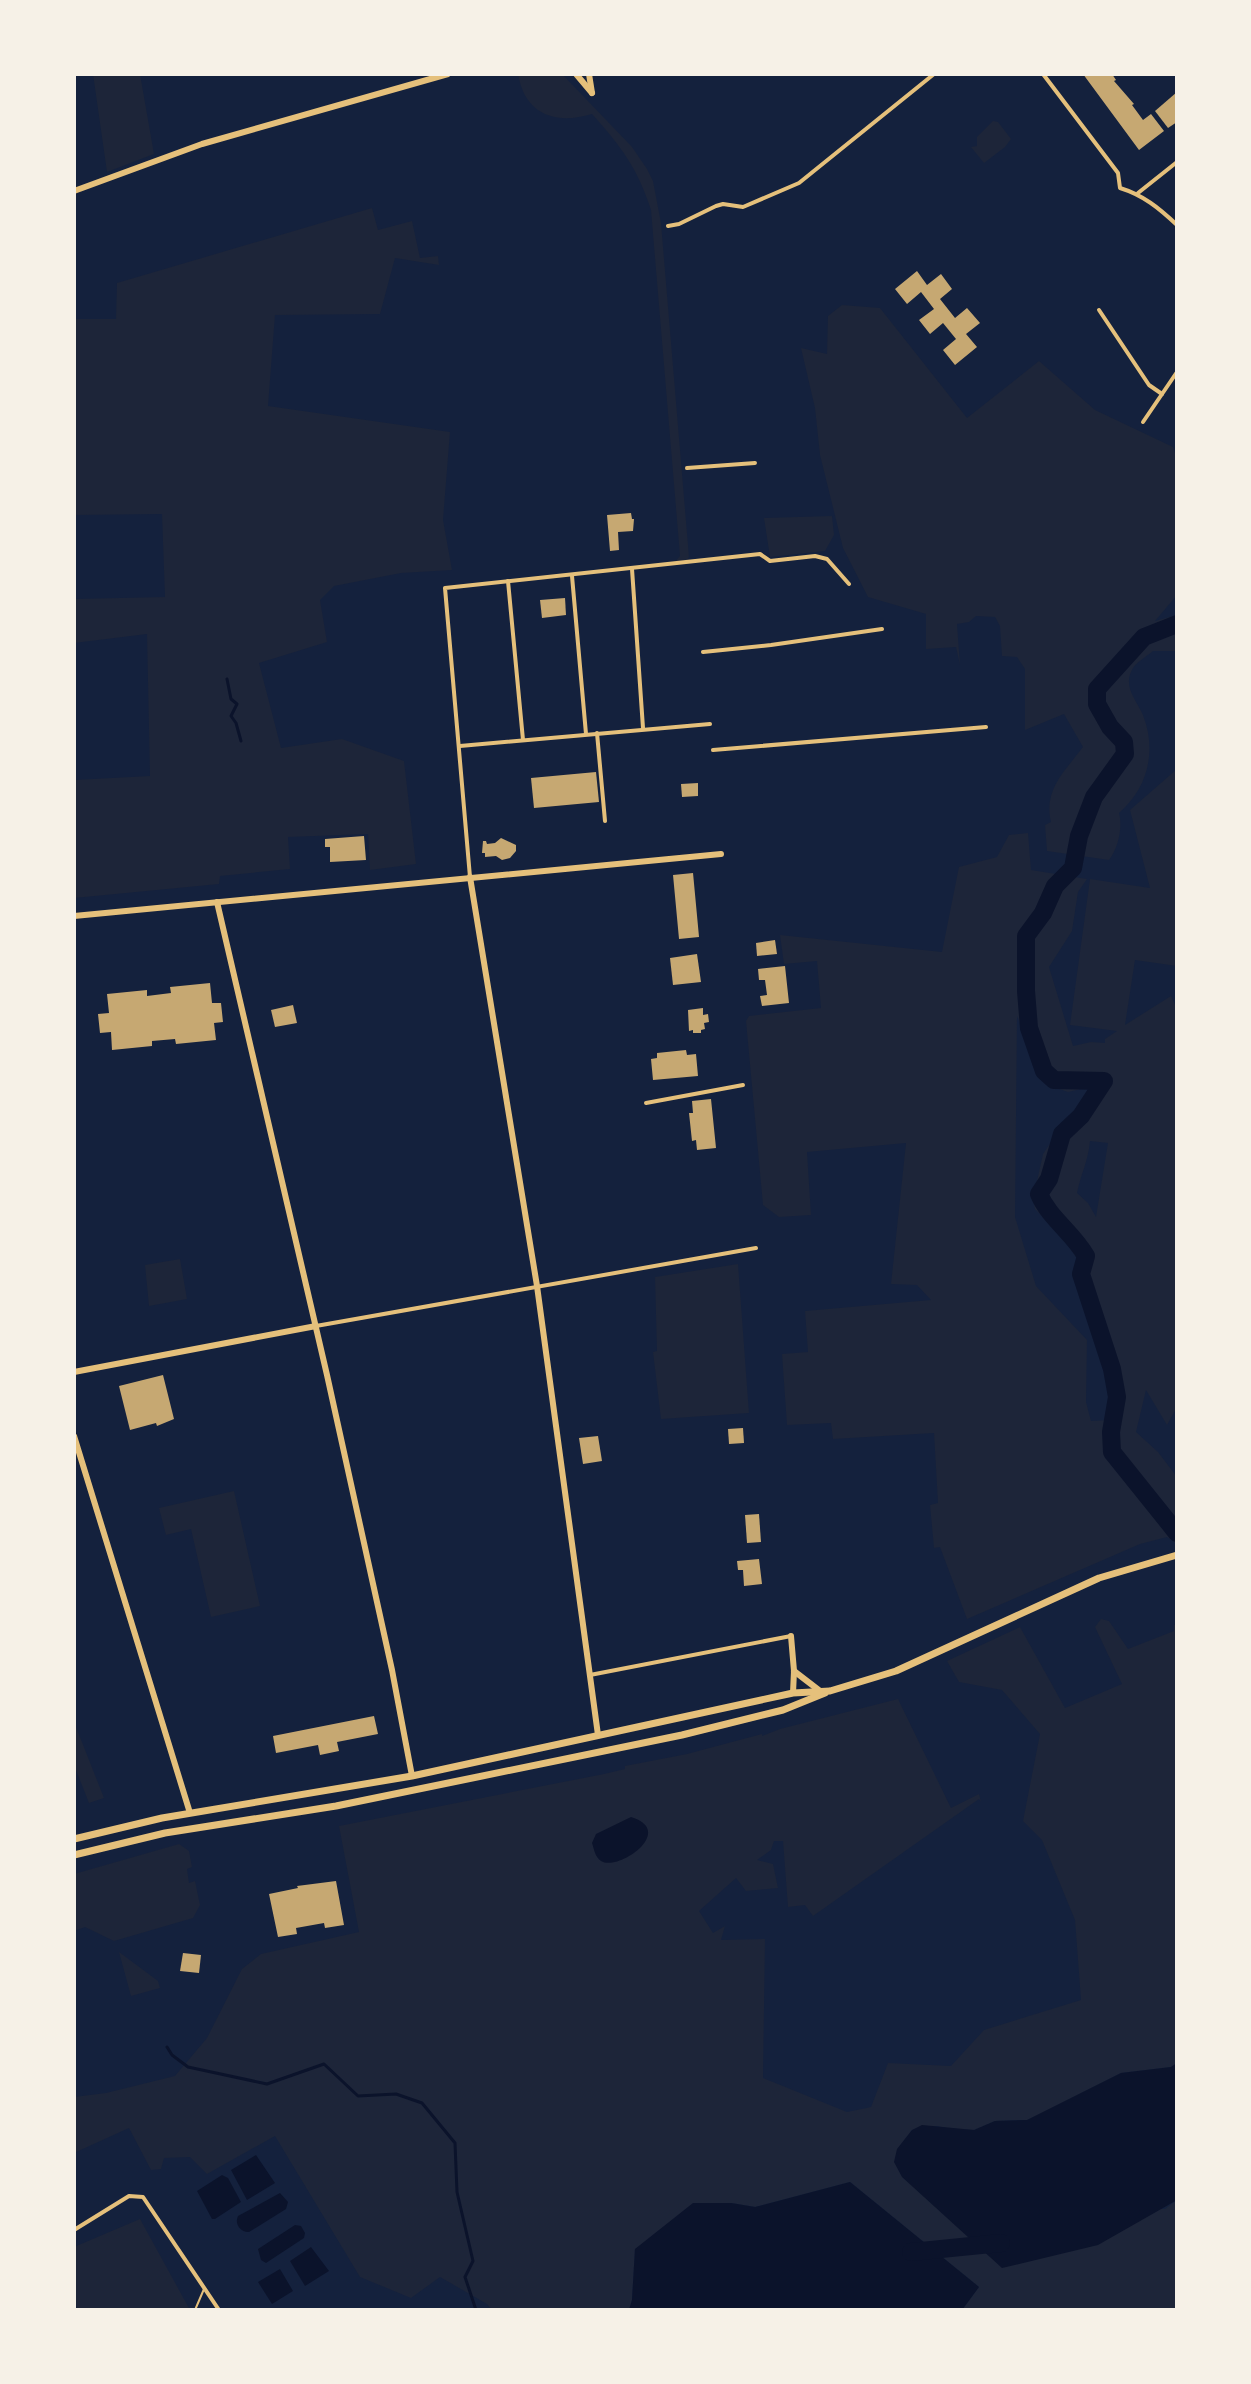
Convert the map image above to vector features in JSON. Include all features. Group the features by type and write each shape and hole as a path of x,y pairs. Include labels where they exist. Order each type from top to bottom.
{"main road":[{"path":"74,1839 190,1813 412,1776 795,1691 825,1691 896,1671 1099,1578 1176,1555"},
{"path":"772,1713 789,1701 795,1691"},
{"path":"74,1855 193,1827 336,1806 682,1735 772,1713 813,1699 825,1691"},
{"path":"190,1813 193,1827"}],"street":[{"path":"74,191 202,144 448,74"},
{"path":"576,74 592,93 589,74"},
{"path":"668,226 723,204 743,207 799,183 934,74"},
{"path":"1043,74 1118,173 1120,188 1138,194 1177,225"},
{"path":"1138,194 1177,162"},
{"path":"1099,310 1149,385 1162,394"},
{"path":"1143,422 1177,372"},
{"path":"687,468 755,463"},
{"path":"598,1735 537,1286 470,877 445,588 760,554 770,561 815,556 827,559 849,584"},
{"path":"632,569 643,728"},
{"path":"572,576 586,734"},
{"path":"508,581 523,740"},
{"path":"703,652 882,629"},
{"path":"460,746 710,724"},
{"path":"713,750 986,727"},
{"path":"597,733 605,821"},
{"path":"74,916 721,854"},
{"path":"217,902 316,1326 392,1670 412,1776"},
{"path":"646,1103 743,1085"},
{"path":"74,1372 756,1248"},
{"path":"74,1436 190,1813"},
{"path":"590,1675 791,1636 795,1691 813,1699"},
{"path":"794,1671 801,1679 825,1691"},
{"path":"74,2230 129,2196 143,2197 219,2310"}],"lane":[{"path":"195,2310 205,2287"}],"shaded area":[{"path":"93,74 140,74 154,154 107,172"},
{"path":"518,74 562,74 632,147 653,181 661,223 687,560 675,562 680,556 651,210 628,159 592,114 566,118 544,114 527,99"},
{"path":"993,121 998,122 1011,139 984,163 971,147 977,146 977,137"},
{"path":"372,208 378,230 412,221 420,258 438,256 439,265 395,258 380,314 275,315 268,406 450,432 443,520 452,570 401,573 334,586 320,600 327,642 259,663 281,748 342,739 404,761 416,864 370,870 368,834 288,837 290,869 220,876 219,884 74,898 74,780 150,776 147,634 74,643 74,599 165,597 162,514 74,515 74,319 116,319 117,283"},
{"path":"842,305 880,308 967,418 1039,361 1095,410 1173,447 1177,459 1177,595 1155,621 1177,615 1177,651 1153,651 1135,666 1130,675 1129,687 1147,729 1149,755 1137,792 1119,813 1119,838 1109,860 1047,851 1045,825 1051,822 1049,811 1053,791 1083,747 1064,714 1025,730 1025,669 1017,657 1002,656 1000,626 995,617 976,616 969,622 957,624 960,665 956,647 926,649 926,614 868,597 843,548 820,455 815,408 801,348 827,354 828,316"},
{"path":"832,516 834,535 825,551 770,557 764,518"},
{"path":"1177,769 1177,966 1135,960 1125,1025 1171,996 1177,1009 1177,1407 1167,1425 1146,1390 1136,1432 1158,1452 1177,1477 1177,1544 1167,1537 1140,1544 967,1619 940,1547 934,1548 930,1505 938,1503 934,1433 833,1439 831,1423 787,1425 782,1354 808,1352 805,1311 931,1300 917,1285 891,1284 906,1143 807,1152 811,1215 779,1217 763,1205 746,1021 749,1016 821,1008 817,961 784,964 780,935 942,952 959,867 997,857 1009,835 1028,833 1031,870 1087,879 1078,892 1072,931 1049,967 1073,1046 1105,1043 1105,1039 1117,1031 1070,1025 1090,879 1150,888 1130,810","holes":["1017,1016 1045,1084 1068,1092 1098,1085 1097,1097 1055,1136 1043,1154 1033,1199 1035,1209 1060,1234 1082,1265 1079,1283 1082,1302 1110,1379 1112,1399 1109,1420 1091,1421 1086,1402 1087,1340 1036,1286 1015,1217","1090,1141 1108,1143 1096,1217 1088,1203 1077,1193"]},
{"path":"180,1259 187,1299 149,1306 145,1265"},
{"path":"738,1264 749,1413 661,1419 653,1352 657,1351 655,1277"},
{"path":"234,1491 260,1606 211,1617 191,1529 166,1535 159,1508"},
{"path":"1101,1619 1109,1621 1128,1649 1174,1631 1177,1624 1177,2063 1171,2067 1121,2073 1028,2120 995,2121 974,2130 937,2126 912,2130 898,2149 919,2192 938,2208 1165,2209 1177,2200 1177,2310 962,2310 979,2287 850,2182 755,2207 731,2203 635,2249 629,2310 492,2310 440,2277 411,2298 360,2277 275,2136 207,2174 190,2157 164,2158 161,2169 151,2170 129,2128 74,2153 74,2097 106,2093 175,2076 207,2038 242,1969 261,1954 359,1932 339,1826 604,1774 625,1769 625,1766 762,1736 898,1699 951,1808 979,1794 981,1802 979,1799 813,1916 805,1905 788,1907 783,1841 774,1841 771,1850 757,1860 773,1864 778,1888 746,1891 736,1878 699,1911 713,1933 725,1926 721,1940 765,1939 763,2078 847,2112 871,2107 888,2063 951,2066 984,2030 1081,2000 1075,1920 1042,1840 1023,1821 1040,1734 1002,1690 959,1682 947,1661 1020,1627 1065,1708 1122,1684 1095,1627"},
{"path":"74,1722 104,1798 89,1803 74,1765"},
{"path":"631,1817 644,1823 648,1831 646,1840 630,1856 609,1863 601,1861 592,1843 596,1834"},
{"path":"179,1844 189,1851 192,1867 187,1869 189,1883 195,1881 200,1905 193,1918 114,1941 85,1927 74,1931 74,1874"},
{"path":"119,1952 158,1981 160,1988 131,1996"},
{"path":"1177,2063 1177,2200 1098,2245 1002,2268 902,2177 894,2162 897,2149 912,2130 922,2125 974,2130 995,2121 1027,2120 1121,2073 1171,2067"},
{"path":"256,2155 275,2183 247,2200 231,2170"},
{"path":"222,2175 228,2178 241,2202 212,2219 197,2191"},
{"path":"850,2182 979,2287 962,2310 629,2310 635,2249 693,2203 731,2203 755,2207"},
{"path":"280,2193 288,2202 286,2209 249,2232 239,2227 238,2216"},
{"path":"140,2219 190,2310 77,2310 74,2247"},
{"path":"295,2225 301,2226 304,2238 266,2263 261,2260 258,2249"},
{"path":"311,2247 329,2271 305,2286 290,2261"},
{"path":"280,2269 293,2291 272,2304 258,2282"}],"building":[{"path":"1083,74 1112,74 1143,120 1151,114 1164,131 1139,150"},
{"path":"1177,92 1177,122 1168,128 1155,111"},
{"path":"917,271 927,285 941,274 952,289 940,299 955,318 967,308 980,323 966,334 977,347 955,365 943,350 956,339 943,323 930,334 919,320 934,309 921,292 907,304 895,289"},
{"path":"631,513 633,531 618,532 619,550 610,551 607,515"},
{"path":"565,598 566,615 542,618 540,600"},
{"path":"596,772 599,802 534,808 531,778"},
{"path":"698,783 698,796 682,797 681,784"},
{"path":"364,836 366,860 330,862 330,847 325,847 325,839"},
{"path":"501,838 516,845 516,851 510,858 502,860 496,856 485,857 482,853 483,841 495,843"},
{"path":"693,873 699,937 679,939 673,875"},
{"path":"775,940 777,954 757,956 756,943"},
{"path":"697,954 701,982 673,985 670,958"},
{"path":"785,966 789,1003 762,1006 760,996 767,995 765,980 759,980 758,969"},
{"path":"210,983 212,1003 221,1003 223,1022 214,1023 216,1040 176,1044 175,1039 152,1041 152,1046 112,1050 111,1032 100,1033 98,1014 109,1013 107,994 147,990 147,996 171,993 170,987"},
{"path":"293,1005 297,1023 275,1027 271,1010"},
{"path":"703,1008 703,1015 708,1014 709,1022 704,1023 705,1029 701,1033 689,1031 688,1010"},
{"path":"686,1050 687,1055 696,1054 698,1076 653,1080 651,1059 657,1058 657,1053"},
{"path":"711,1099 716,1148 697,1150 696,1140 692,1141 689,1113 693,1113 692,1101"},
{"path":"163,1375 174,1419 157,1426 156,1423 130,1430 119,1386"},
{"path":"743,1428 744,1443 729,1444 728,1429"},
{"path":"598,1436 602,1461 583,1464 579,1438"},
{"path":"759,1514 761,1542 747,1543 745,1515"},
{"path":"759,1559 762,1584 744,1586 743,1570 738,1570 737,1561"},
{"path":"374,1716 378,1734 337,1742 339,1751 320,1755 318,1745 276,1753 273,1736"},
{"path":"336,1881 344,1925 325,1928 324,1923 296,1928 297,1934 278,1937 269,1894 297,1886"},
{"path":"183,1953 201,1955 199,1973 180,1971"}],"waterway":[{"path":"1177,624 1144,637 1097,689 1097,704 1110,727 1124,742 1125,754 1094,797 1079,836 1073,868 1055,886 1043,913 1026,936 1029,1028 1044,1071 1054,1080 1104,1081 1081,1116 1062,1134 1049,1179 1039,1194 1086,1256 1081,1274 1112,1369 1117,1397 1111,1432 1112,1452 1177,1533"},
{"path":"227,679 231,699 237,704 231,716 241,741"},
{"path":"167,2047 188,2067 267,2084 324,2064 358,2096 396,2094 422,2103 455,2143 457,2192 473,2261 465,2277 476,2310"},
{"path":"911,2252 1001,2243"}]}
